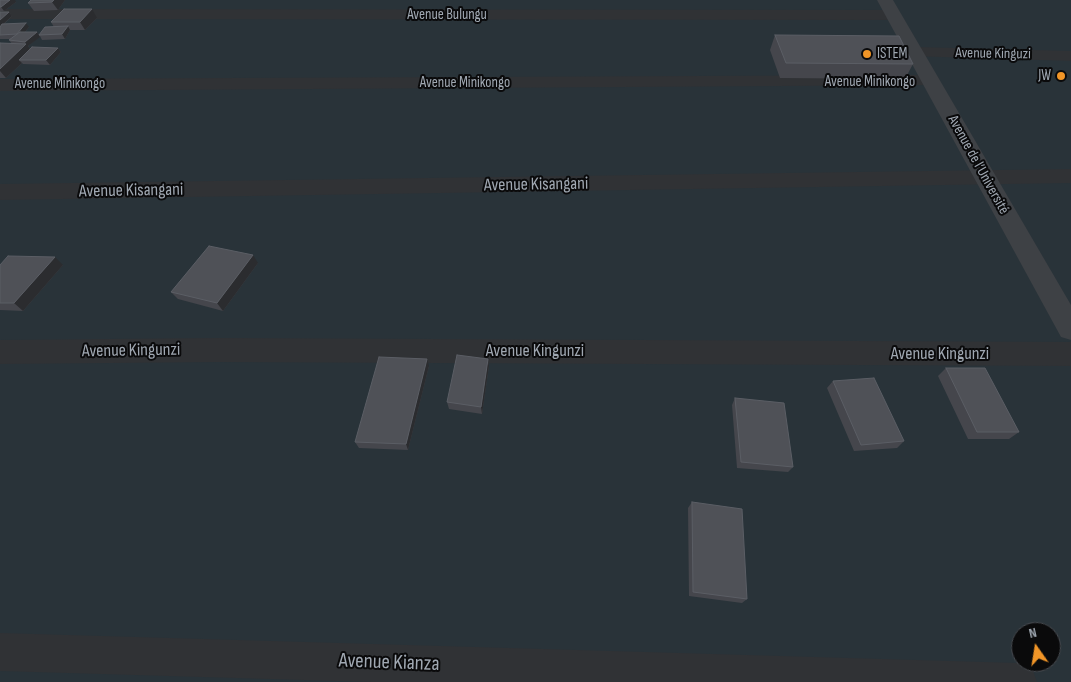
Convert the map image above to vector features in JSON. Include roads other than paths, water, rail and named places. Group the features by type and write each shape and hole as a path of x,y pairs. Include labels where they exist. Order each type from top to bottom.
{"main road":[{"name":"Avenue de l’Université","path":"889,8 1071,329"}],"street":[{"name":"Avenue Bulungu","path":"0,14 889,8"},
{"name":"Avenue Kinguzi","path":"915,52 1071,56"},
{"name":"Avenue Minikongo","path":"0,85 931,81"},
{"name":"Avenue Kisangani","path":"0,192 1071,176"},
{"name":"Avenue Kingunzi","path":"0,352 219,350 1071,354"},
{"name":"Avenue Kianza","path":"0,652 1018,682"}],"place":[{"name":"ISTEM","path":"867,54"},
{"name":"JW","path":"1061,76"}]}
